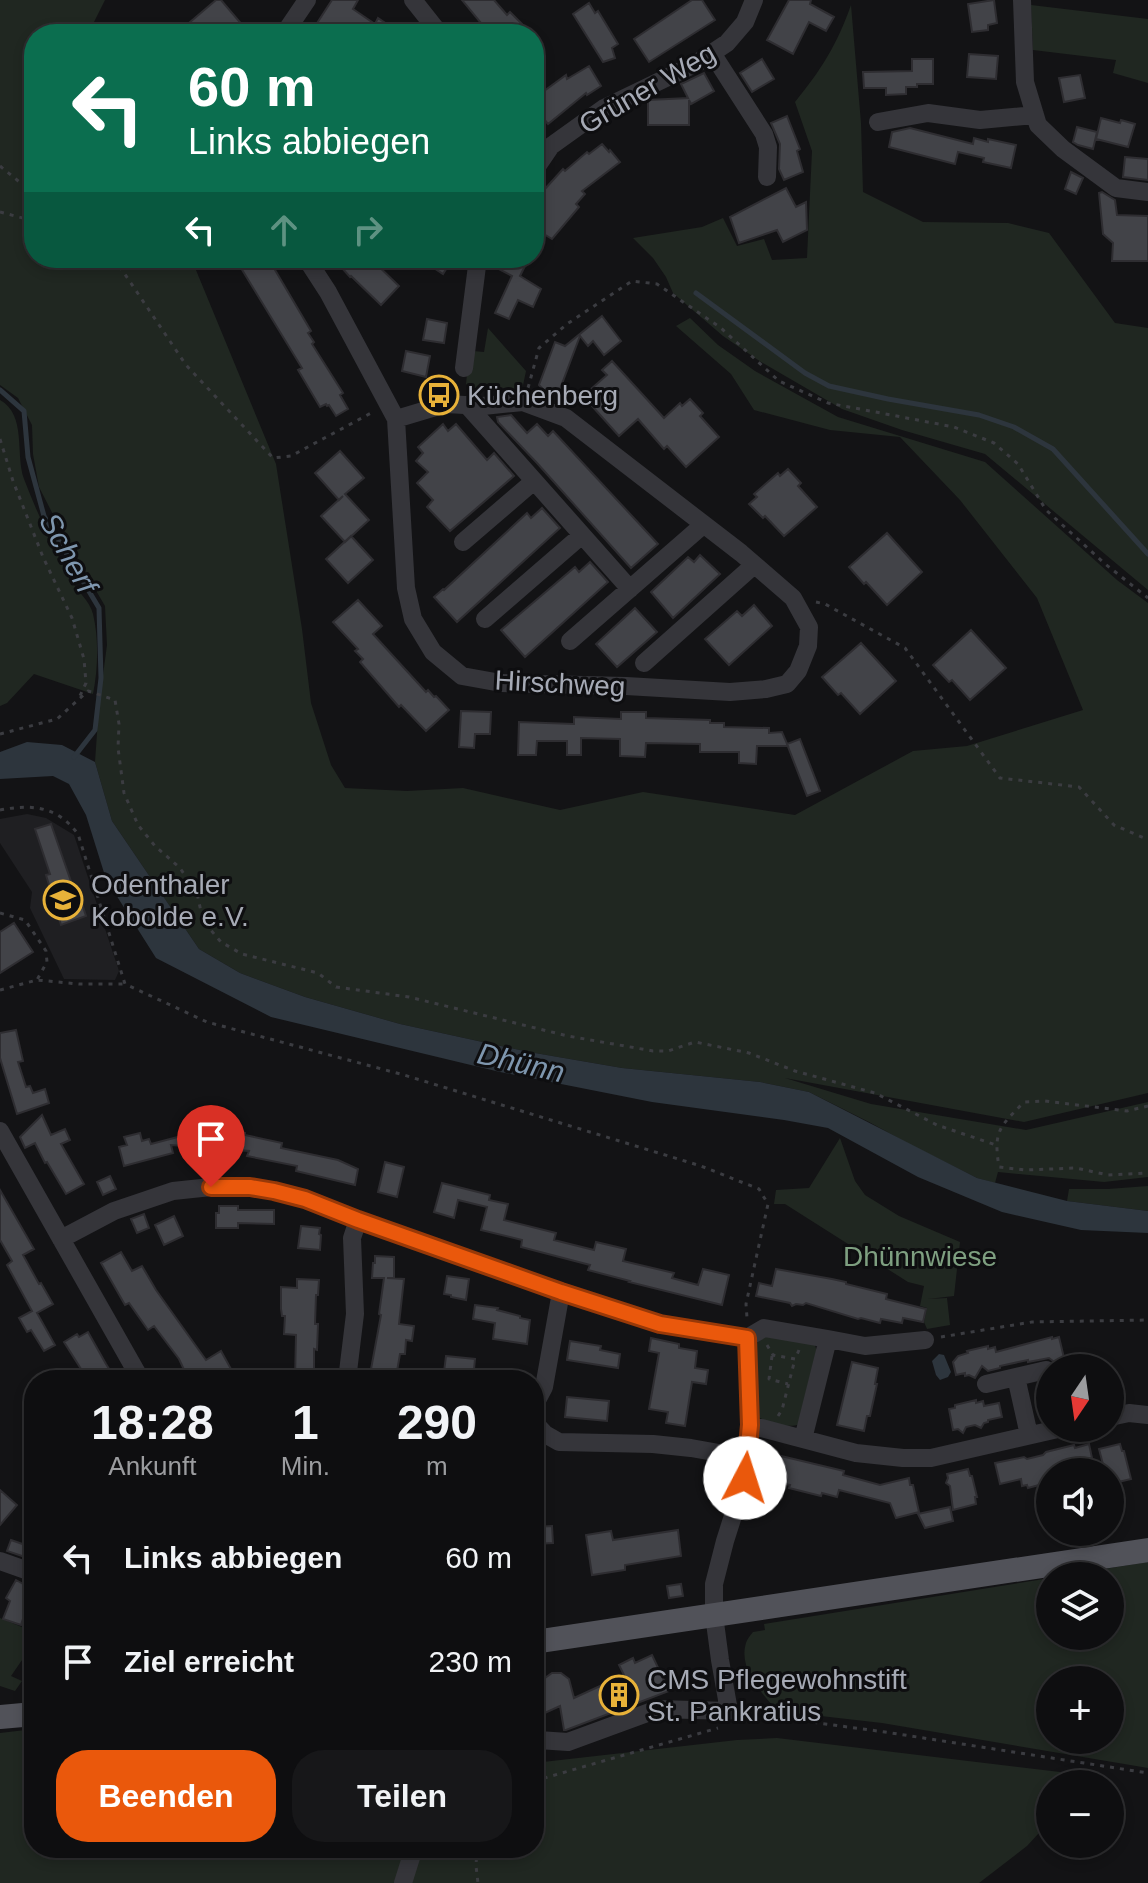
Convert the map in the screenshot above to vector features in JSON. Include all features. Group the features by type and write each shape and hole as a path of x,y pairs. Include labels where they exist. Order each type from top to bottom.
{"main road":[{"path":"544,1640 1148,1550"},
{"path":"0,1717 24,1715"}],"street":[{"path":"291,24 307,0"},
{"path":"413,0 432,24"},
{"name":"Grüner Weg","path":"544,156 551,146 604,108 697,63 727,43 745,22 754,0"},
{"path":"1022,0 1025,82 1038,125 1063,149 1116,188 1148,192"},
{"path":"712,53 764,134 768,147 767,177"},
{"path":"878,122 928,113 980,120 1035,115"},
{"name":"Hirschweg","path":"312,268 392,411 406,588 413,619 433,652 462,676 501,683 730,692 787,684 798,671 808,646 809,627 793,598 566,418 523,402 483,406 446,404 392,411"},
{"path":"464,368 477,268"},
{"path":"467,405 630,589"},
{"path":"463,542 534,481"},
{"name":"Hirschweg","path":"570,641 703,525"},
{"path":"485,619 582,535"},
{"name":"Hirschweg","path":"644,663 754,565"},
{"path":"3,1142 135,1370"},
{"path":"61,1239 114,1211 173,1191 250,1187 305,1199 561,1292 660,1324 747,1338 764,1328 865,1346 925,1340"},
{"path":"348,1370 355,1314 352,1238 358,1220"},
{"path":"544,1387 561,1292"},
{"path":"544,1740 568,1742 658,1709 729,1711 714,1615 714,1584 745,1478 750,1425 747,1338"},
{"path":"803,1439 828,1339"},
{"path":"986,1384 1036,1372"},
{"path":"1016,1377 1029,1435"},
{"path":"1124,1414 1148,1415"},
{"path":"750,1425 856,1453 903,1458 931,1458 1036,1434"},
{"path":"544,1433 559,1442 653,1444 747,1458"},
{"path":"0,1561 24,1569"},
{"path":"403,1883 411,1858"}],"path":[{"path":"0,166 24,186"},
{"path":"0,212 24,218"},
{"path":"121,268 186,365 273,458 291,456 392,411"},
{"path":"523,402 539,348 567,324 632,281 657,284 721,328 779,381 828,403 954,427 994,443 1018,464 1046,510 1148,598"},
{"path":"0,439 43,557 72,618 84,659 86,683 76,703"},
{"path":"793,598 825,604 905,648 1000,778 1079,787 1114,825 1148,838"},
{"path":"0,734 57,719 88,691 115,700 124,793 138,825 155,846 180,868 197,893 203,921 221,942 242,954 318,973 336,987 409,997 568,1036 653,1051 668,1051 695,1042 749,1053 795,1071 875,1093 937,1125 996,1145"},
{"path":"0,810 21,806 43,808 68,820 78,834 125,984"},
{"path":"0,913 25,920 46,951 47,962 37,980"},
{"path":"0,990 37,980 125,984 207,1022 404,1075 701,1166 759,1189 768,1204 746,1304 747,1338"},
{"path":"1148,1106 1127,1111 1045,1101 1024,1102 1001,1125 996,1145 999,1167 1025,1170 1076,1168 1108,1175 1148,1173"},
{"path":"925,1340 1032,1322 1148,1320"},
{"path":"773,1355 769,1379 788,1384"},
{"path":"771,1430 782,1410 795,1359"},
{"path":"544,1778 718,1729 729,1711 1148,1773"},
{"path":"477,1858 478,1883"}],"shaded area":[{"name":"Odenthaler Kobolde e.V.","path":"27,814 46,818 74,835 119,971 115,980 64,979 30,908 32,892 0,843 0,819"}],"green space":[{"path":"0,0 105,0 93,24 24,24 24,268 195,268 276,464 311,703 331,765 345,788 407,791 463,788 560,810 643,792 795,815 913,751 967,746 1083,710 1037,598 960,500 900,437 830,430 754,410 731,374 676,326 690,318 718,345 755,371 838,417 985,462 1117,580 1148,603 1148,1093 1024,1122 785,1078 871,1104 1026,1130 1148,1102 1148,1177 1104,1182 998,1172 995,1183 977,1178 809,1092 760,1082 622,1068 400,1024 305,997 240,973 199,949 112,821 95,762 107,645 105,606 39,487 32,425 18,398 0,385"},
{"path":"851,5 861,123 863,192 923,222 1008,223 1049,233 1115,323 1148,328 1148,590 985,454 842,409 761,362 723,336 673,293 653,258 633,238 702,227 723,218 737,246 764,239 772,260 807,258 812,151 795,102 828,56"},
{"path":"1031,5 1148,19 1148,83 1113,73 1116,60 1033,50"},
{"path":"488,328 526,371 522,390 518,393 500,387 471,389 466,384 469,356 473,351 484,352"},
{"path":"0,400 14,415 21,469 40,517 70,579 93,614 97,654 93,694 34,674 7,703 0,706"},
{"name":"Dhünnwiese","path":"840,1138 855,1181 865,1195 899,1216 960,1242 954,1296 928,1299 947,1298 950,1325 927,1329 924,1322 927,1308 920,1306 924,1286 908,1282 785,1204 774,1204 776,1190 809,1188"},
{"path":"1148,1186 1148,1211 1067,1201 1069,1189"},
{"path":"762,1335 815,1345 817,1352 800,1424 785,1426 758,1417 756,1345"},
{"path":"1148,1562 1148,1768 1065,1754 1124,1754 1124,1666 1036,1666 1036,1749 882,1723 777,1711 753,1680 745,1662 747,1640 753,1632 765,1630 764,1624 1036,1580 1036,1650 1124,1650 1124,1566"},
{"path":"0,1618 24,1628 24,1657 11,1676 22,1681 15,1691 0,1686"},
{"path":"24,1730 24,1858 544,1858 544,1762 737,1740 777,1738 1043,1770 1036,1770 1036,1836 979,1883 0,1883 0,1733"}],"water":[{"name":"Dhünn","path":"27,742 62,745 95,762 112,821 199,949 240,973 305,997 400,1024 529,1052 622,1068 760,1082 809,1092 977,1178 1067,1201 1148,1211 1148,1233 1081,1230 1002,1212 918,1177 828,1128 652,1102 500,1072 271,1017 156,958 106,879 86,815 69,784 53,776 0,779 0,752"},
{"path":"939,1354 944,1355 951,1372 940,1380 932,1361"}],"building":[{"path":"216,0 221,0 241,24 188,24"},
{"path":"332,0 358,0 353,9 375,24 316,24"},
{"path":"462,0 494,0 507,15 510,12 522,24 482,24"},
{"path":"692,0 702,0 715,20 649,62 634,39"},
{"path":"789,0 811,0 810,4 834,17 826,31 809,22 793,54 767,40"},
{"path":"994,0 997,23 988,25 988,30 972,32 968,4"},
{"path":"589,3 595,13 598,11 618,44 612,48 615,58 603,62 573,14"},
{"path":"969,54 998,56 996,79 967,77"},
{"path":"762,59 774,79 752,92 740,73"},
{"path":"912,59 933,59 933,84 906,87 906,94 886,95 886,88 864,88 863,72 912,71"},
{"path":"589,66 601,86 586,93 548,124 544,119 544,91 566,75 567,79"},
{"path":"704,73 714,91 691,104 689,100 689,125 648,125 648,100 688,98 681,84"},
{"path":"1080,75 1085,98 1064,102 1059,78"},
{"path":"787,116 800,149 797,151 803,172 784,180 779,169 780,144 771,123"},
{"path":"1101,118 1135,124 1128,147 1096,139"},
{"path":"1077,127 1097,132 1093,149 1073,142"},
{"path":"910,128 973,144 974,138 1016,145 1011,168 958,152 955,164 889,147 892,132"},
{"path":"602,144 620,162 582,191 585,194 576,204 579,207 552,239 544,234 544,190 563,169 565,171 587,152 589,154"},
{"path":"1125,157 1148,159 1148,180 1123,177"},
{"path":"1071,172 1083,178 1076,194 1065,189"},
{"path":"786,188 796,207 806,202 807,230 783,242 777,230 739,243 730,217"},
{"path":"1099,193 1115,200 1117,215 1148,216 1148,261 1112,261 1113,243 1103,234"},
{"path":"241,268 274,268 311,331 308,333 314,342 312,344 343,393 340,395 348,409 336,416 329,405 320,407 298,370 302,368"},
{"path":"342,268 380,268 399,286 381,305"},
{"path":"497,268 524,268 520,276 541,289 533,307 518,300 509,319 495,313 512,276"},
{"path":"602,316 621,341 604,355 593,341 588,346 580,336 560,389 548,395 539,385 555,342 565,346"},
{"path":"427,319 447,323 444,343 423,340"},
{"path":"406,351 430,356 426,377 402,371"},
{"path":"612,361 664,418 680,403 682,406 690,399 719,437 686,467 667,446 664,449 638,419 619,436 583,396 607,375 602,370"},
{"path":"511,415 527,433 537,424 548,436 553,431 658,544 631,568 498,422 497,417"},
{"path":"443,424 448,431 456,424 487,460 494,453 514,476 450,531 427,507 433,500 417,483 428,472 416,461 423,453 418,447"},
{"path":"340,451 364,478 345,494 369,520 345,542 321,516 339,500 315,473"},
{"path":"788,469 817,507 784,536 749,504 757,497 754,494 778,473 780,476"},
{"path":"542,508 560,528 457,622 434,597 527,513 531,518"},
{"path":"887,533 922,572 887,605 849,567"},
{"path":"351,536 373,560 348,583 326,559"},
{"path":"700,555 720,574 673,618 651,592 688,557 694,562"},
{"path":"590,562 608,582 525,657 501,630 575,567 579,572"},
{"path":"358,600 382,626 373,634 426,692 428,690 436,696 449,710 426,731 401,705 399,707 360,662 363,659 355,651 358,649 333,622"},
{"path":"754,605 772,626 729,665 705,639 737,611 742,616"},
{"path":"635,608 657,632 617,667 596,644"},
{"path":"971,630 1006,668 970,700 933,665"},
{"path":"861,643 896,681 860,714 822,677"},
{"path":"461,711 491,712 490,734 475,734 474,748 459,747"},
{"path":"621,712 646,712 646,718 710,720 710,723 724,723 724,727 769,728 769,733 782,732 788,746 757,746 756,764 739,763 739,752 700,752 700,744 646,743 645,757 620,756 620,739 581,738 581,755 567,755 567,741 537,741 536,755 518,755 519,722 574,724 574,717 621,719"},
{"path":"800,739 820,791 807,796 787,744"},
{"path":"51,824 86,916 61,925 46,875 50,874 35,829"},
{"path":"14,923 33,952 0,973 0,932"},
{"path":"16,1030 23,1061 18,1062 26,1087 30,1086 33,1093 45,1089 49,1103 17,1114 0,1058 0,1033"},
{"path":"42,1115 51,1135 65,1129 70,1140 61,1144 84,1184 66,1194 35,1143 25,1148 20,1137"},
{"path":"199,1127 245,1133 282,1143 281,1148 338,1160 358,1169 355,1185 296,1171 297,1166 247,1156 249,1151 171,1145 173,1153 124,1166 119,1147 127,1145 124,1137 140,1133 142,1141 149,1139 151,1144 189,1134 199,1135"},
{"path":"385,1162 404,1167 397,1197 378,1192"},
{"path":"110,1176 116,1189 103,1195 97,1182"},
{"path":"442,1183 490,1195 489,1200 508,1204 504,1220 556,1233 554,1240 594,1250 596,1242 626,1249 623,1261 674,1273 672,1278 698,1285 703,1269 729,1275 722,1305 629,1282 588,1270 590,1265 521,1247 522,1240 481,1230 487,1207 458,1200 454,1218 434,1212"},
{"path":"0,1190 34,1249 23,1255 53,1304 37,1313 55,1345 44,1351 19,1318 32,1311 7,1265 12,1261 0,1240"},
{"path":"219,1206 238,1206 238,1210 274,1210 274,1224 238,1223 238,1228 216,1228"},
{"path":"144,1214 149,1228 137,1233 131,1219"},
{"path":"174,1216 183,1236 164,1245 155,1225"},
{"path":"301,1226 320,1228 320,1250 298,1248"},
{"path":"121,1252 132,1271 142,1266 206,1360 221,1351 231,1369 184,1370 154,1326 148,1330 129,1303 125,1305 101,1263"},
{"path":"375,1256 394,1257 394,1278 387,1278 404,1279 399,1324 414,1326 412,1341 406,1340 405,1354 400,1354 397,1370 371,1370 384,1278 372,1278"},
{"path":"776,1269 846,1282 887,1294 886,1299 926,1309 923,1322 903,1318 902,1323 881,1319 880,1323 806,1303 792,1306 756,1296 759,1283 772,1286"},
{"path":"447,1276 469,1279 466,1300 444,1294"},
{"path":"297,1279 319,1280 314,1370 295,1370 296,1335 284,1334 281,1287 297,1288"},
{"path":"475,1305 498,1308 530,1320 527,1344 493,1339 495,1323 473,1319"},
{"path":"88,1332 110,1370 82,1370 64,1342 77,1334 79,1337"},
{"path":"1059,1337 1063,1354 1036,1354 1036,1360 988,1371 982,1366 975,1378 965,1376 965,1373 956,1375 953,1362 958,1356 988,1346 988,1349 995,1347 996,1352"},
{"path":"651,1338 697,1351 695,1368 708,1370 706,1384 692,1382 685,1426 666,1423 668,1412 649,1409 659,1353 649,1351"},
{"path":"570,1341 601,1346 600,1350 620,1354 618,1368 567,1360"},
{"path":"446,1356 475,1359 474,1370 444,1370"},
{"path":"852,1362 878,1368 870,1416 867,1416 864,1431 837,1425"},
{"path":"567,1397 609,1401 607,1421 565,1417"},
{"path":"976,1400 976,1403 983,1401 984,1406 999,1403 1002,1417 988,1420 981,1428 975,1425 966,1427 963,1433 953,1430 949,1409"},
{"path":"1089,1444 1092,1458 1036,1458 1036,1486 1022,1486 1021,1479 1000,1484 995,1463 1027,1459 1074,1445 1075,1448"},
{"path":"1120,1444 1131,1479 1124,1481 1124,1458 1101,1458 1099,1449"},
{"path":"766,1455 844,1471 843,1475 880,1485 909,1478 919,1512 896,1518 890,1503 839,1490 837,1497 789,1488 790,1485 775,1482 776,1477 763,1469"},
{"path":"968,1469 977,1497 976,1504 953,1510 950,1486 946,1483 947,1474"},
{"path":"0,1490 17,1505 0,1525"},
{"path":"950,1507 953,1521 925,1528 918,1514"},
{"path":"544,1526 552,1526 553,1543 544,1543"},
{"path":"678,1530 681,1556 625,1565 625,1570 592,1575 586,1535 611,1531 613,1540"},
{"path":"11,1540 24,1545 24,1557 7,1551"},
{"path":"16,1580 24,1584 21,1625 3,1619 10,1601 6,1598"},
{"path":"681,1584 683,1596 669,1598 667,1586"},
{"name":"CMS Pflegewohnstift St. Pankratius","path":"652,1655 669,1691 566,1730 560,1706 544,1713 544,1680 552,1673 561,1673 569,1679 574,1698 624,1675 619,1665 633,1658 635,1663"}],"waterway":[{"path":"696,293 805,373 829,386 979,415 1014,427 1053,449 1148,554"},
{"name":"Scherf","path":"0,390 24,411 28,457 44,516 99,608 101,678 95,730 74,757"}],"place":[{"name":"Küchenberg","path":"439,395"},
{"name":"Odenthaler Kobolde e.V.","path":"63,900"},
{"name":"CMS Pflegewohnstift St. Pankratius","path":"619,1695"}],"route":[{"path":"211,1187 250,1187 305,1199 561,1292 660,1324 747,1338 750,1425 745,1478"}]}
